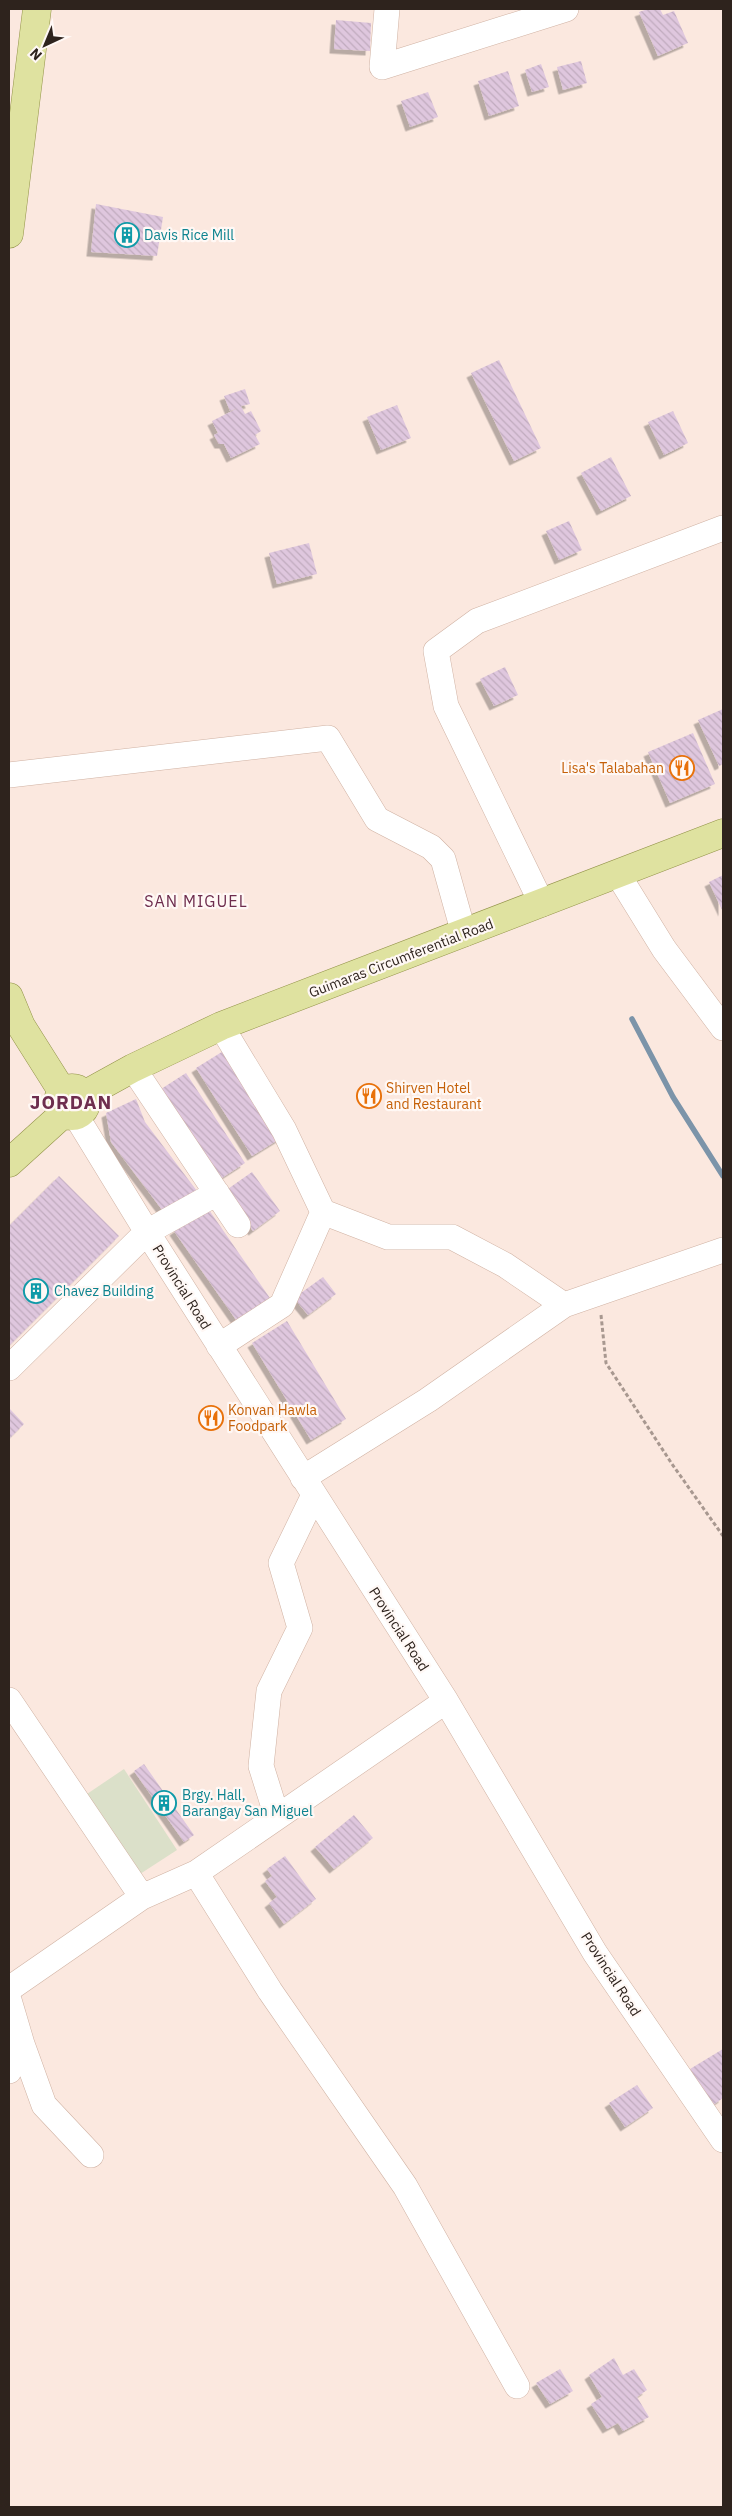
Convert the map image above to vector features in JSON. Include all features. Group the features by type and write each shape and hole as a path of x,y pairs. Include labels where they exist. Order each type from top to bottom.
{"main road":[{"path":"9,234 37,9"},
{"name":"Guimaras Circumferential Road","path":"9,1141 133,1068 221,1026 723,833"},
{"name":"Provincial Road","path":"9,997 21,1026 69,1104"},
{"name":"Guimaras Circumferential Road","path":"9,1163 69,1104"}],"street":[{"path":"387,9 382,68 514,18 566,9"},
{"path":"542,904 446,706 436,651 477,621 723,528"},
{"path":"9,775 328,738 377,819 431,847 443,858 464,934"},
{"path":"617,873 664,949 716,1005 723,1028"},
{"path":"221,1026 284,1130 323,1212 388,1237 452,1237 506,1265 564,1305"},
{"path":"133,1068 238,1225"},
{"name":"Provincial Road","path":"69,1104 147,1232 308,1487 446,1701 595,1953 715,2112 723,2140"},
{"path":"9,1368 147,1232 218,1193"},
{"path":"219,1346 282,1305 323,1212"},
{"path":"277,1817 261,1766 269,1691 300,1628 281,1563 308,1487 564,1305 723,1250"},
{"path":"9,1700 142,1897"},
{"path":"9,1989 142,1897 196,1873 446,1701"},
{"path":"196,1873 270,1991 405,2186 517,2386"},
{"path":"9,2000 44,2106 91,2155"},
{"path":"9,2072 22,2044"}],"path":[{"path":"598,1294 606,1363 672,1464 723,1536"}],"green space":[{"path":"124,1769 177,1850 140,1874 87,1794"}],"building":[{"path":"648,9 660,9 663,15 674,11 688,43 658,56 639,12"},
{"path":"336,20 371,23 370,51 334,49"},
{"path":"581,61 587,83 563,90 557,67"},
{"path":"541,64 549,87 532,92 525,70"},
{"path":"508,71 519,106 489,116 478,81"},
{"path":"428,92 438,117 410,127 401,101"},
{"name":"Davis Rice Mill","path":"96,204 163,217 157,256 91,252"},
{"path":"499,360 541,448 514,461 471,373"},
{"path":"245,389 250,404 241,406 245,414 251,411 261,431 255,435 260,444 231,458 224,444 219,444 214,435 218,433 212,421 238,408 230,411 224,396"},
{"path":"397,405 411,438 381,450 367,417"},
{"path":"673,411 688,443 664,455 648,422"},
{"path":"611,457 631,496 601,511 581,473"},
{"path":"569,521 582,550 559,560 546,531"},
{"path":"309,543 317,574 277,584 269,553"},
{"path":"505,667 518,695 494,706 480,679"},
{"path":"723,709 723,764 719,766 698,720"},
{"name":"Lisa's Talabahan","path":"693,733 715,784 670,803 648,752"},
{"path":"723,875 723,912 709,882"},
{"path":"225,1050 281,1138 252,1156 196,1068"},
{"path":"186,1073 245,1163 217,1181 158,1091"},
{"path":"136,1099 145,1122 197,1191 166,1215 111,1142 106,1113"},
{"path":"252,1172 280,1211 253,1231 225,1191"},
{"name":"Chavez Building","path":"59,1176 119,1236 9,1346 9,1226"},
{"path":"207,1207 272,1301 239,1324 174,1231"},
{"path":"323,1277 336,1294 308,1315 294,1298"},
{"path":"287,1321 346,1419 311,1440 252,1343"},
{"path":"9,1408 24,1424 9,1439"},
{"name":"Brgy. Hall, Barangay San Miguel","path":"144,1764 194,1835 184,1842 134,1771"},
{"path":"354,1815 373,1838 334,1869 315,1847"},
{"path":"285,1856 316,1899 284,1924 269,1903 277,1897 265,1881 272,1876 267,1869"},
{"path":"723,2049 723,2098 713,2105 690,2069"},
{"path":"637,2085 653,2108 625,2127 609,2103"},
{"path":"614,2358 623,2375 634,2369 647,2390 637,2397 649,2417 623,2431 618,2423 607,2429 591,2404 602,2397 589,2375"},
{"path":"560,2369 573,2391 550,2404 536,2383"}],"waterway":[{"path":"632,1019 673,1097 723,1176"}],"place":[{"name":"Davis Rice Mill","path":"127,235"},
{"name":"Lisa's Talabahan","path":"682,768"},
{"name":"Shirven Hotel and Restaurant","path":"369,1096"},
{"name":"Chavez Building","path":"36,1291"},
{"name":"Konvan Hawla Foodpark","path":"211,1418"},
{"name":"Brgy. Hall, Barangay San Miguel","path":"164,1803"}],"district":[{"name":"SAN MIGUEL","path":"196,901"},
{"name":"JORDAN","path":"71,1102"}]}
